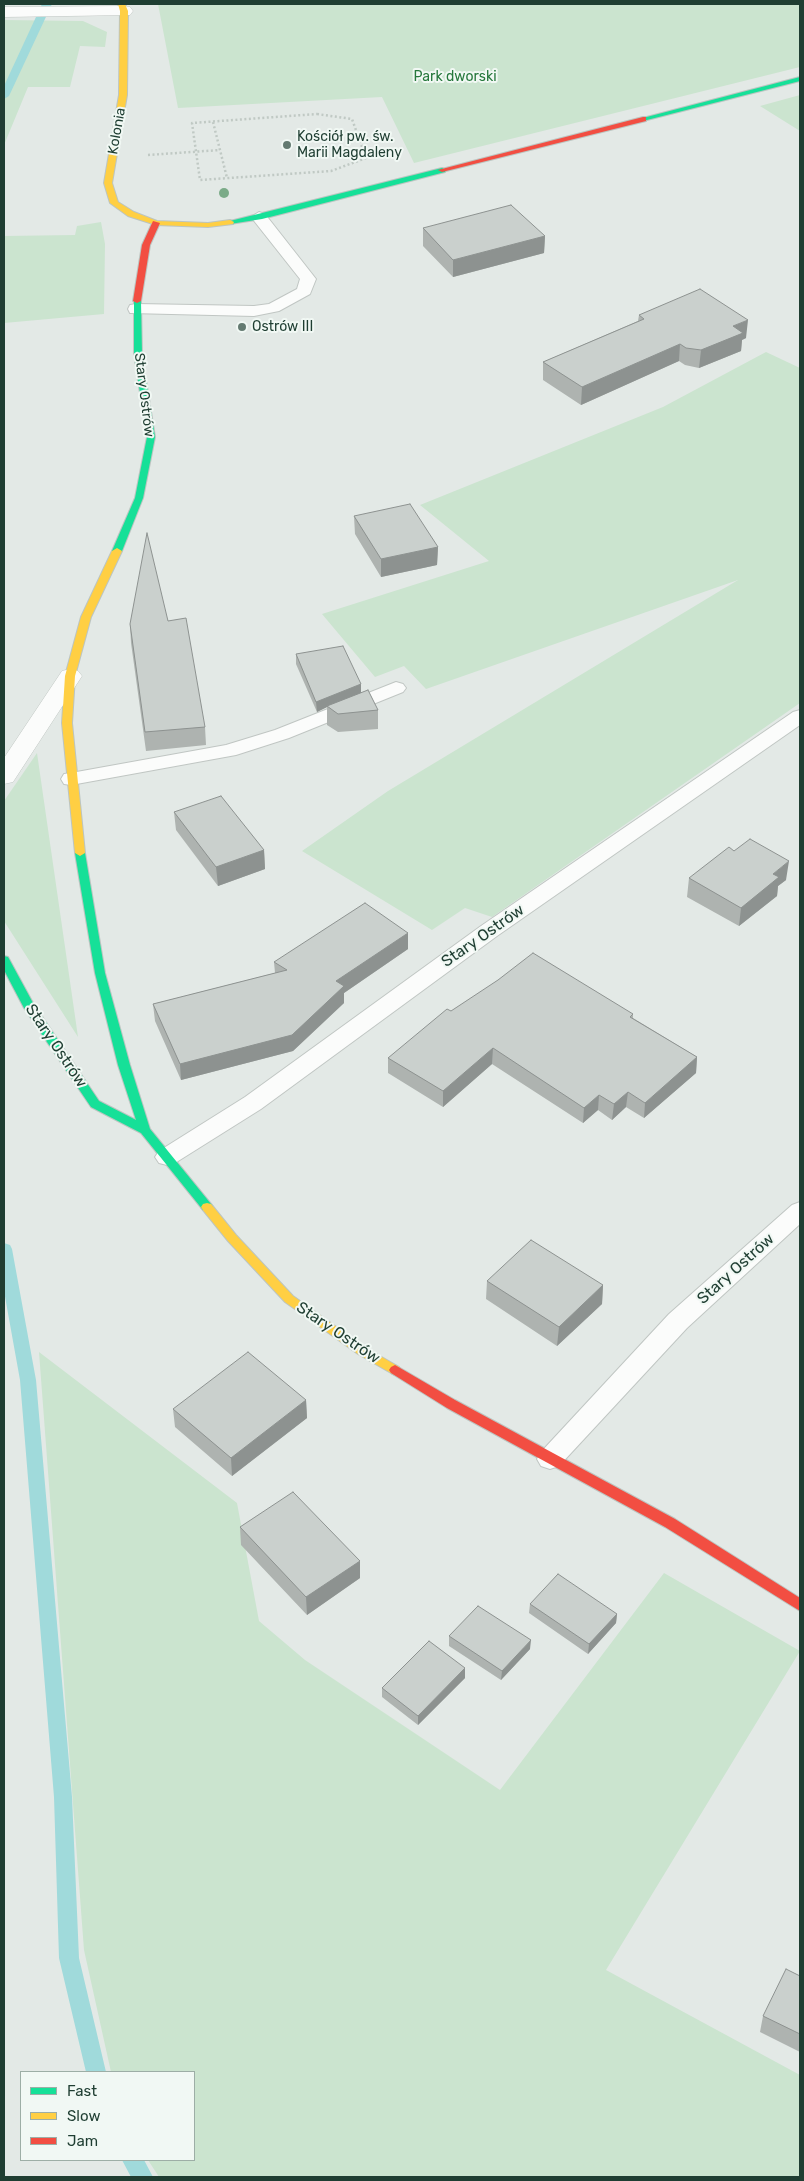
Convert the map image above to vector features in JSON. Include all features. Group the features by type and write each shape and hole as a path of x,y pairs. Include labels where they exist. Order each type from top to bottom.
{"street":[{"name":"Kolonia","path":"4,12 123,7 123,95 108,183 114,203 131,214 156,223 208,225 259,216 800,78"},
{"name":"Stary Ostrów","path":"145,1130 124,1065 100,974 83,878 71,779 67,723 70,676 86,617 120,546 139,498 151,437 138,355 136,309 146,246 156,223"},
{"name":"Stary Ostrów","path":"4,776 70,676"},
{"name":"Stary Ostrów","path":"4,960 28,1005 96,1104 145,1130 232,1238 289,1299 362,1351 451,1404 670,1523 800,1605"}],"lane":[{"path":"136,309 254,311 274,308 304,290 308,279 259,216"},
{"path":"71,779 229,751 282,734 396,688"},
{"name":"Stary Ostrów","path":"168,1157 253,1103 489,931 800,716"},
{"name":"Stary Ostrów","path":"550,1459 678,1321 800,1211"}],"path":[{"path":"317,114 352,119 366,158 331,170 200,180 192,123 213,122 317,114"},
{"path":"213,122 227,178"},
{"path":"147,155 220,150"}],"green space":[{"name":"Park dworski","path":"158,4 800,4 800,67 414,163 382,97 178,108"},
{"path":"4,20 83,21 107,32 105,47 80,46 70,87 28,87 4,145"},
{"path":"800,95 800,131 760,106"},
{"path":"101,222 105,244 104,314 4,323 4,236 75,235 77,226"},
{"path":"766,352 800,368 800,703 492,917 465,908 432,930 302,851 388,791 738,580 426,689 404,666 375,677 322,614 489,561 420,505 663,407"},
{"path":"37,753 78,1037 4,921 4,801"},
{"path":"39,1352 237,1503 259,1621 305,1660 500,1790 664,1573 800,1651 606,1970 800,2075 800,2177 159,2177 149,2161 195,2161 195,2071 111,2071 84,1950"}],"building":[{"path":"511,205 545,236 453,260 423,228"},
{"path":"700,289 748,320 733,326 743,333 701,350 686,348 680,344 582,387 543,362 644,319 639,315"},
{"path":"410,504 438,547 381,559 354,516"},
{"path":"147,533 168,621 186,618 205,727 145,732 130,624"},
{"path":"343,646 361,684 316,702 296,654"},
{"path":"368,690 378,710 338,714 327,706"},
{"path":"221,796 264,850 216,867 174,812"},
{"path":"750,839 789,861 773,874 779,877 741,908 689,878 729,847 734,851"},
{"path":"365,903 408,933 336,981 344,986 292,1035 180,1064 153,1004 287,970 274,962"},
{"path":"533,953 633,1014 630,1017 697,1057 645,1103 628,1092 614,1104 599,1095 584,1108 493,1048 443,1091 388,1058 447,1009 451,1011 498,980"},
{"path":"531,1240 603,1285 559,1327 487,1281"},
{"path":"248,1352 306,1400 231,1458 173,1409"},
{"path":"293,1492 360,1561 306,1597 240,1527"},
{"path":"558,1574 617,1614 589,1644 530,1604"},
{"path":"478,1606 531,1640 502,1671 449,1636"},
{"path":"429,1641 465,1668 418,1716 382,1688"},
{"path":"786,1969 800,1976 800,2034 763,2016"}],"waterway":[{"path":"4,96 47,4"},
{"path":"4,1249 28,1380 63,1797 69,1958 96,2071"},
{"path":"133,2161 143,2177"}],"traffic: fast":[{"path":"643,119 800,79"},
{"path":"230,222 259,217 442,170"},
{"path":"117,551 139,498 151,437 138,355 137,301"},
{"path":"80,853 100,973 124,1065 145,1130"},
{"path":"4,960 28,1005 95,1104 145,1130 207,1207"}],"traffic: slow":[{"path":"122,4 124,11 123,95 108,183 114,203 131,214 156,223 208,225 230,222"},
{"path":"80,853 67,723 70,676 86,617 117,551"},
{"path":"207,1207 232,1238 289,1299 362,1351 395,1370"}],"traffic: jam":[{"path":"442,170 643,119"},
{"path":"137,301 146,245 156,223"},
{"path":"395,1370 451,1404 670,1523 800,1605"}],"place":[{"name":"Kościół pw. św. Marii Magdaleny","path":"287,145"},
{"name":"Ostrów III","path":"242,327"}]}
